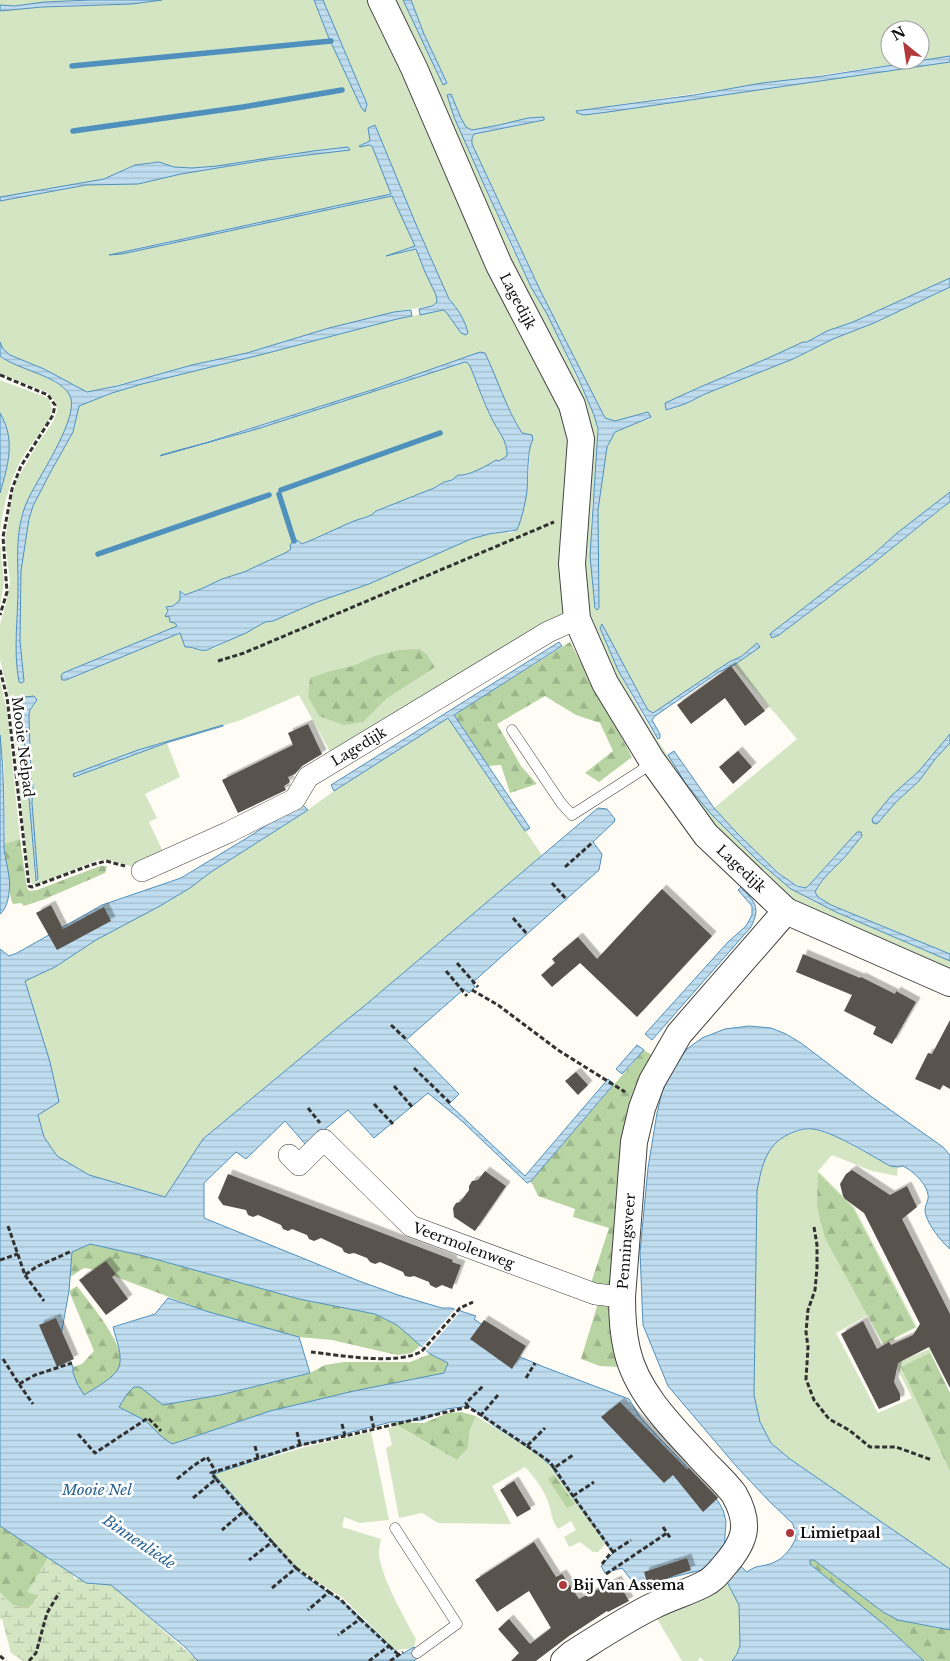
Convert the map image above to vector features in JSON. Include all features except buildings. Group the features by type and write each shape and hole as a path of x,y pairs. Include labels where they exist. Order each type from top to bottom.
{"street":[{"name":"Lagedijk","path":"381,0 414,68 499,265 572,405 581,438 572,564 577,619 604,683 651,759 706,835 786,911"},
{"name":"Lagedijk","path":"142,872 295,799 308,777 548,632 577,619"},
{"path":"786,911 950,983"},
{"name":"Penningsveer","path":"564,1661 580,1649 655,1605 705,1584 714,1578 733,1556 742,1541 744,1519 739,1502 728,1486 698,1456 665,1418 644,1390 634,1372 627,1351 622,1319 622,1297 634,1142 642,1108 652,1081 679,1034 786,911"},
{"name":"Veermolenweg","path":"288,1155 298,1165 324,1140 411,1226 595,1294 622,1297"}],"lane":[{"path":"512,730 561,803 572,815 642,770 651,759"},
{"path":"394,1528 457,1624 417,1653"}],"path":[{"path":"0,375 48,395 55,405 53,415 21,466 12,489 3,536 7,592 0,615"},
{"path":"218,661 244,653 575,513"},
{"name":"Mooie Nelpad","path":"0,670 7,697 29,886 32,887 106,861 142,872"},
{"path":"565,867 593,842"},
{"path":"552,883 566,900"},
{"path":"513,918 528,934"},
{"path":"457,963 478,987"},
{"path":"446,971 467,996"},
{"path":"472,990 498,1005 558,1050 617,1088"},
{"path":"391,1024 407,1040"},
{"path":"414,1068 451,1104"},
{"path":"394,1086 413,1108"},
{"path":"374,1104 394,1125"},
{"path":"308,1108 325,1129"},
{"path":"8,1226 25,1275 44,1301"},
{"path":"814,1227 817,1245 817,1268 815,1290 808,1310 806,1332 808,1347 806,1379 814,1400 829,1419 849,1430 870,1447 896,1447 932,1460"},
{"path":"25,1275 36,1267 72,1252"},
{"path":"0,1260 18,1254"},
{"path":"311,1352 389,1359 414,1356 422,1351 460,1308 474,1302"},
{"path":"3,1359 33,1404"},
{"path":"19,1384 35,1375 72,1363"},
{"path":"526,1378 535,1363"},
{"path":"468,1407 466,1403 484,1385"},
{"path":"481,1415 498,1395"},
{"path":"399,1655 341,1600 296,1568 210,1473 300,1445 468,1407 550,1462 613,1552"},
{"path":"371,1416 374,1429"},
{"path":"78,1434 95,1453 148,1418 161,1432"},
{"path":"342,1424 345,1436"},
{"path":"527,1446 545,1428"},
{"path":"297,1432 300,1445"},
{"path":"255,1446 258,1458"},
{"path":"554,1468 573,1455"},
{"path":"177,1479 207,1457 216,1472"},
{"path":"193,1498 216,1479"},
{"path":"573,1496 594,1482"},
{"path":"222,1530 244,1511"},
{"path":"663,1527 671,1539"},
{"path":"606,1574 667,1533"},
{"path":"602,1564 613,1552 631,1540"},
{"path":"249,1560 272,1542"},
{"path":"272,1588 296,1568"},
{"path":"308,1610 329,1592"},
{"path":"28,1661 36,1653 48,1613 59,1593"},
{"path":"338,1635 360,1619"},
{"path":"369,1661 388,1646"},
{"path":"390,1661 406,1650"},
{"path":"0,1656 6,1661"}],"green space":[{"path":"0,0 91,0 43,2 10,7 0,5"},
{"path":"162,0 314,0 328,36 361,107 366,112 367,104 323,0 373,0 561,404 571,441 568,615 333,757 299,695 241,720 167,743 180,777 145,794 157,818 149,822 166,858 135,868 111,860 98,860 32,885 28,870 12,714 0,660 0,624 10,582 5,541 12,496 18,478 38,443 53,422 57,411 56,402 47,392 0,374 0,356 59,384 71,397 72,407 63,435 26,504 20,524 16,644 19,681 24,681 20,641 21,571 29,519 33,506 73,432 79,406 142,384 397,319 443,310 461,333 466,326 457,308 449,299 375,125 368,129 370,141 359,146 372,146 391,194 109,256 393,196 415,246 387,256 416,249 436,295 437,302 430,306 394,312 329,328 247,353 192,365 95,391 83,391 44,369 10,355 3,349 0,342 0,201 86,185 138,184 181,174 266,160 349,150 348,147 313,151 192,168 174,167 154,162 135,165 104,179 0,197 0,11 42,7 132,4","holes":["480,352 496,379 504,400 522,433 529,434 530,459 528,483 524,507 517,530 510,533 489,534 471,539 369,584 317,602 273,621 265,622 215,648 202,651 188,647 181,633 66,680 63,673 177,626 166,613 168,611 167,607 179,601 182,591 185,595 244,572 287,552 291,549 292,542 297,540 301,544 339,529 356,520 373,515 376,511 385,507 409,499 413,495 421,494 444,482 481,469 507,456 504,440 485,405 470,366 465,362 224,439 182,449 378,388","25,697 37,700 29,713 31,780 33,785 32,803 38,879 35,880 21,703"]},
{"path":"391,0 403,0 444,84 447,82 424,34 411,0 950,0 950,56 930,59 930,20 880,20 880,66 576,111 645,106 895,70 930,70 930,65 950,62 950,278 853,322 827,331 807,342 688,392 665,404 667,410 685,404 705,394 793,359 833,339 874,323 950,287 950,492 897,533 875,553 776,629 779,635 950,502 950,734 919,771 891,796 877,824 896,802 919,781 950,743 950,954 831,905 818,897 815,892 820,884 862,836 861,832 857,832 806,888 783,876 757,854 714,808 797,739 734,665 760,647 757,644 742,656 729,662 653,713 648,710 602,625 600,628 626,685 657,740 694,791 752,856 800,894 950,961 950,971 784,898 681,791 597,649 580,587 588,454 526,298","holes":["447,95 466,127 472,130 539,117 544,120 474,134 472,144 541,292 605,418 615,421 648,412 650,419 635,422 615,432 607,446 598,510 599,608 595,608 591,558 592,507 598,449 597,426 594,415 547,314 512,248 454,117"]},
{"path":"0,380 48,398 52,409 49,418 24,455 15,473 5,503 0,533 0,493 7,463 6,424 0,413"},
{"path":"0,542 4,582 0,607"},
{"path":"570,642 632,757 599,782 585,773 613,751 600,723 576,715 545,696 497,724 521,766 537,784 510,793 501,765 488,766 454,715"},
{"path":"420,649 427,655 435,667 386,699 363,722 344,725 319,716 308,697 310,678 353,666 375,656 399,650"},
{"path":"0,680 7,711 20,839 4,844 4,767 0,735"},
{"path":"448,718 542,855 363,1007 203,1139 165,1197 89,1175 57,1156 44,1137 38,1115 59,1102 55,1082 25,981 55,967 96,940 190,888 211,872"},
{"path":"20,839 29,891 37,890 100,866 107,866 105,873 45,899 24,906 21,903 13,904 8,884 4,844"},
{"path":"644,1050 653,1056 610,1286 591,1283 609,1228 573,1217 575,1209 538,1196 531,1181"},
{"path":"813,1129 833,1135 890,1166 898,1167 897,1176 872,1171 832,1155 818,1171 854,1207 917,1327 884,1344 868,1315 836,1333 878,1413 912,1398 895,1364 929,1349 950,1393 950,1569 790,1459 771,1443 760,1422 754,1395 757,1191 763,1166 772,1147 787,1135"},
{"path":"818,1173 853,1208 915,1327 883,1344 825,1238 817,1206"},
{"path":"90,1244 144,1256 299,1299 375,1314 397,1325 421,1345 412,1353 397,1355 332,1340 299,1337 208,1312 101,1271 84,1268 70,1277 72,1251"},
{"path":"77,1286 106,1325 118,1347 120,1357 118,1370 84,1395 75,1378 73,1367 82,1364 94,1351 69,1291"},
{"path":"598,1303 609,1306 614,1312 618,1367 600,1366 581,1359"},
{"path":"930,1353 950,1393 950,1471 901,1367"},
{"path":"430,1354 448,1363 444,1373 354,1391 270,1411 172,1444 146,1421 119,1407 134,1387 140,1386 163,1405 220,1395 310,1373 325,1365 344,1362 410,1362"},
{"path":"461,1412 476,1416 470,1430 468,1448 457,1460 391,1422 424,1423 448,1413"},
{"path":"476,1416 535,1452 549,1465 600,1532 605,1545 598,1552 593,1552 580,1542 569,1547 564,1537 576,1530 571,1521 558,1529 543,1491 525,1467 492,1486 511,1524 438,1523 422,1513 399,1518 386,1448 392,1445 388,1428 397,1426 457,1460 468,1448 470,1430"},
{"path":"371,1432 389,1520 360,1523 344,1517 342,1527 381,1539 379,1555 384,1575 416,1639 414,1647 396,1651 343,1598 296,1568 213,1474 305,1447"},
{"path":"554,1475 575,1504 567,1508 548,1479"},
{"path":"0,1524 51,1553 28,1592 40,1595 28,1609 13,1605 0,1593"},
{"path":"51,1553 67,1565 75,1579 83,1577 86,1583 111,1584 198,1661 23,1661 11,1653 2,1619 0,1619 0,1594 13,1605 28,1609 40,1596 27,1592"},
{"path":"810,1560 814,1560 883,1612 898,1620 950,1630 950,1661 924,1661 886,1626 810,1564"},
{"path":"727,1582 739,1605 740,1645 737,1654 732,1661 704,1661 700,1657 698,1661 682,1661 653,1612"}],"water":[{"path":"162,0 132,4 42,7 0,11 0,5 15,6 44,2"},
{"path":"314,0 323,0 367,104 365,112 328,36"},
{"path":"403,0 411,0 424,34 447,83 443,85"},
{"path":"950,56 950,62 930,65 930,59"},
{"path":"880,67 880,70 895,70 608,112 584,115 576,111 694,95 762,83"},
{"path":"451,94 466,127 472,130 528,118 544,117 544,120 474,134 472,144 541,292 605,418 615,421 648,412 651,417 615,432 607,447 598,510 599,608 597,610 595,608 590,556 598,429 578,378 547,314 531,287 454,117 447,95"},
{"path":"375,125 449,299 465,324 468,333 466,335 461,333 443,310 420,315 419,309 432,306 437,302 436,295 416,249 386,256 415,246 392,196 122,254 109,255 391,194 372,146 359,146 370,141 368,128"},
{"path":"348,147 350,150 266,160 181,174 138,184 86,185 0,201 0,197 104,179 135,165 159,162 174,167 217,166"},
{"path":"950,278 950,287 874,323 833,339 793,359 705,394 685,404 666,410 665,403"},
{"path":"411,310 412,316 142,384 79,406 73,432 33,506 29,519 21,571 20,641 24,681 22,683 19,682 16,646 18,546 22,514 64,432 72,404 69,394 56,382 0,356 0,342 3,349 10,355 44,369 87,392 247,353 329,328 394,312"},
{"path":"480,352 485,353 522,433 532,435 527,491 517,530 471,539 369,584 317,602 273,621 265,622 246,633 207,650 185,647 180,633 62,680 61,676 63,673 177,626 175,623 170,622 169,616 165,616 168,611 166,607 173,606 180,600 180,591 185,595 244,572 287,552 291,549 292,542 297,540 302,544 434,488 452,480 458,475 472,472 496,460 499,461 507,456 507,451 504,440 493,422 470,366 465,362 257,429 161,455 378,388"},
{"path":"0,413 8,433 9,453 0,493"},
{"path":"950,492 950,502 866,569 779,635 772,638 771,633 875,553 897,533"},
{"path":"602,624 648,710 653,713 729,662 742,656 757,643 760,647 734,665 719,672 655,716 652,720 660,734 658,739 618,670 600,628"},
{"path":"559,642 562,646 454,715 530,828 525,831 448,718 334,791 331,785"},
{"path":"34,696 37,700 29,715 31,782 33,785 32,803 38,879 36,881 21,703 25,697"},
{"path":"223,725 166,743 74,777 73,774 138,750"},
{"path":"950,734 950,743 919,781 896,802 877,824 873,823 872,819 891,796 919,771"},
{"path":"0,735 3,776 4,849 10,887 6,905 0,914"},
{"path":"674,751 714,808 778,873 797,886 806,888 857,832 861,832 862,836 820,884 815,892 818,897 831,905 950,954 950,961 836,912 791,889 758,861 711,814 686,784 668,755"},
{"path":"303,805 308,810 211,872 190,888 96,940 55,967 25,981 50,1062 59,1102 38,1115 44,1137 57,1156 89,1175 165,1197 203,1139 363,1007 598,808 607,809 615,819 614,822 593,842 602,854 599,870 472,983 475,987 469,993 464,989 406,1040 459,1094 449,1104 525,1176 608,1079 614,1084 531,1181 527,1183 463,1122 428,1093 374,1138 348,1110 306,1145 285,1121 246,1159 236,1152 204,1183 204,1218 359,1281 398,1295 476,1316 474,1319 519,1350 518,1356 629,1399 640,1417 718,1501 726,1521 724,1551 747,1572 754,1568 771,1564 784,1555 796,1538 793,1524 736,1466 668,1386 643,1325 640,1252 648,1168 662,1092 673,1068 687,1049 702,1038 725,1029 749,1026 771,1028 801,1043 872,1097 943,1147 950,1155 950,1249 942,1242 928,1220 925,1210 928,1194 924,1184 916,1175 903,1166 890,1166 831,1134 811,1129 801,1130 785,1136 777,1142 767,1156 757,1191 754,1395 760,1422 771,1443 790,1459 950,1569 950,1630 898,1620 883,1612 814,1560 810,1560 810,1564 886,1626 924,1661 732,1661 740,1645 739,1605 727,1582 710,1568 636,1586 622,1568 605,1573 601,1566 613,1553 550,1465 535,1452 496,1427 469,1406 447,1409 422,1420 391,1422 309,1443 214,1474 301,1574 347,1605 400,1655 414,1647 420,1656 414,1661 198,1661 185,1647 111,1585 86,1583 0,1526 0,949 9,956 17,953 102,905 181,878 255,833 279,816","holes":["90,1244 144,1256 299,1299 375,1314 397,1325 430,1354 448,1363 444,1373 354,1391 270,1411 172,1444 146,1421 119,1407 134,1387 140,1387 163,1405 220,1395 310,1373 299,1337 209,1312 168,1298 155,1314 113,1327 120,1353 119,1367 109,1379 84,1395 77,1383 73,1367 60,1341 69,1291 72,1252"]},
{"path":"741,887 753,901 756,909 751,927 652,1040 645,1034 728,942 746,926 752,915 752,906 738,890"},
{"path":"637,1045 644,1050 622,1074 616,1069"}],"pier":[{"path":"456,1308 460,1312 426,1351 422,1347"}],"waterway":[{"path":"72,66 331,41"},
{"path":"73,131 243,107 342,90"},
{"path":"281,490 440,433"},
{"path":"279,494 294,541"},
{"path":"98,554 269,495"}],"place":[{"name":"Limietpaal","path":"790,1533"},
{"name":"Bij Van Assema","path":"563,1585"}],"water label":[{"name":"Mooie Nel","path":"97,1490"},
{"name":"Binnenliede","path":"139,1542"}]}
